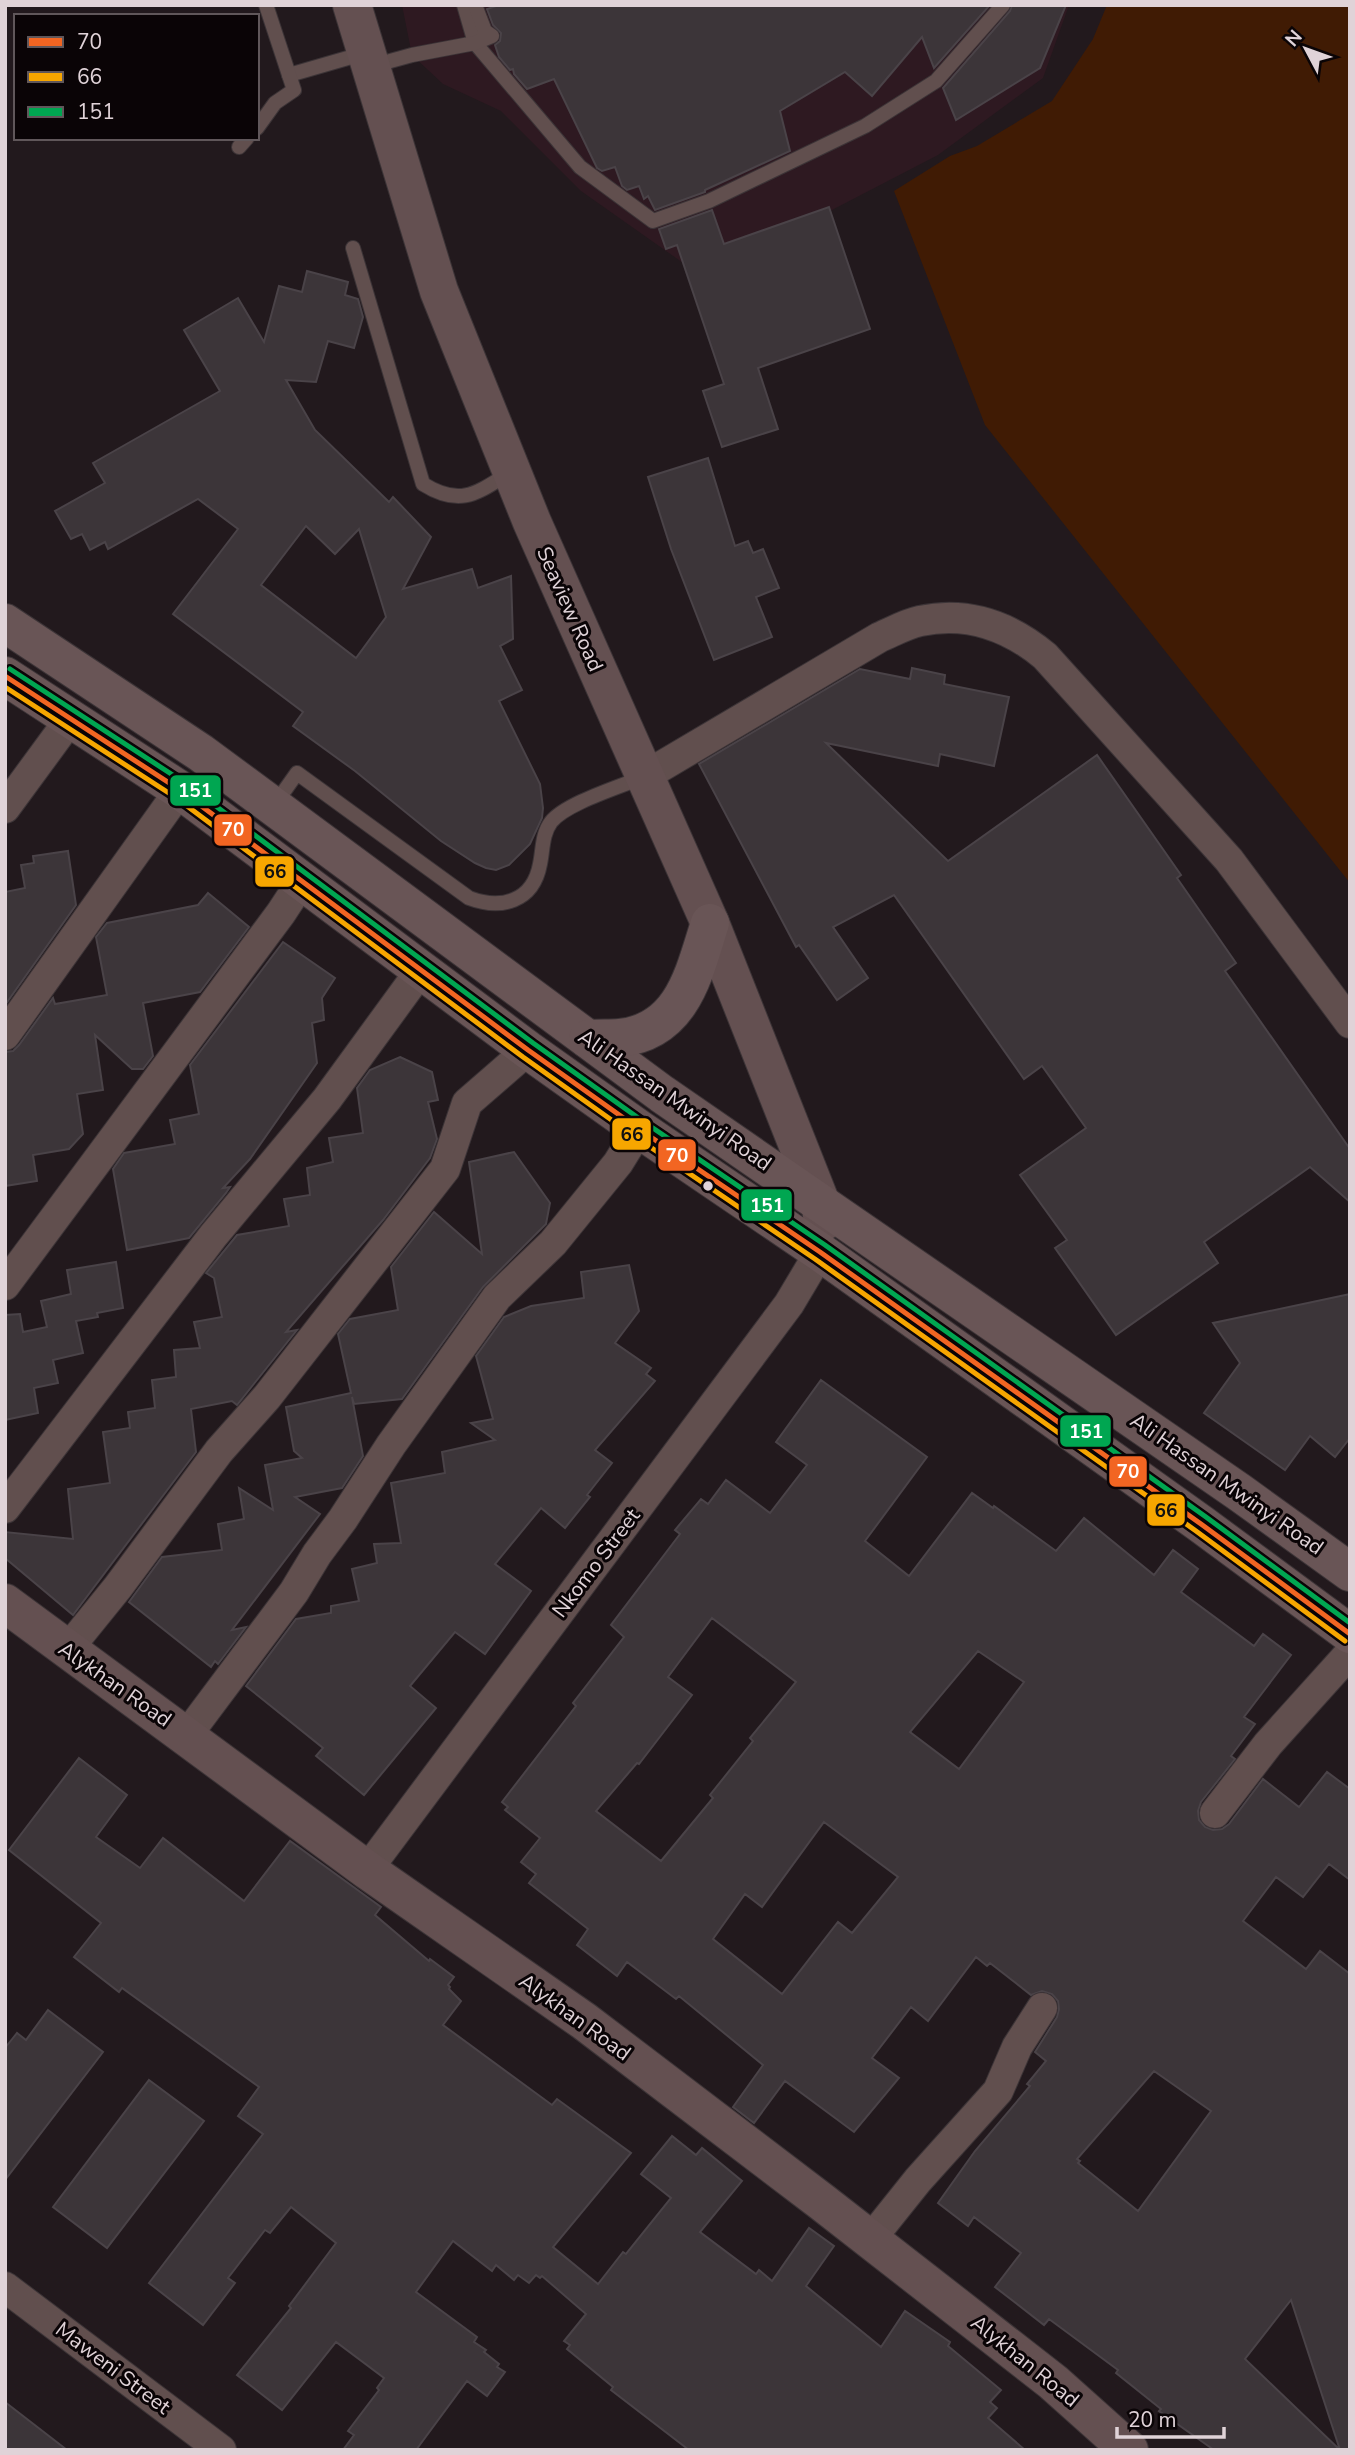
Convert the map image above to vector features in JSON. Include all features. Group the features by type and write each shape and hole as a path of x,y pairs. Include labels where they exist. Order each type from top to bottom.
{"highway":[{"name":"Ali Hassan Mwinyi Road","path":"5,622 201,753 662,1094 1228,1484 1350,1572"},
{"name":"Ali Hassan Mwinyi Road","path":"5,677 180,790 528,1050 820,1252 1350,1634"},
{"path":"588,1039 621,1038 642,1033 658,1024 675,1009 688,989 710,923"}],"street":[{"name":"Seaview Road","path":"352,5 439,291 537,534 710,923 820,1201 824,1233 820,1252"},
{"path":"645,776 880,637 919,621 957,618 980,621 1005,629 1025,639 1045,656 1229,860 1350,1023"},
{"path":"5,808 71,718"},
{"path":"5,1035 180,790"},
{"path":"5,1286 302,881"},
{"path":"5,1508 213,1236 327,1098 422,970"},
{"path":"67,1650 126,1577 219,1451 267,1397 445,1169 467,1103 528,1050"},
{"path":"187,1735 294,1592 391,1445 497,1297 553,1243 618,1163 639,1129"},
{"name":"Nkomo Street","path":"367,1870 789,1304 820,1252"},
{"name":"Alykhan Road","path":"5,1603 367,1870 584,2021 1053,2382 1129,2450"},
{"path":"1214,1813 1268,1744 1350,1653"},
{"path":"870,2239 918,2180 998,2091 1017,2047 1042,2008"},
{"name":"Maweni Street","path":"5,2287 221,2450"}],"lane":[{"path":"259,125 275,103 294,90 266,5"},
{"path":"464,5 475,43 580,167 653,221 709,201 865,126 936,81 1003,5"},
{"path":"289,75 475,43 492,36 485,31 475,5"},
{"path":"353,248 423,484 438,493 473,496 512,471"},
{"path":"273,807 298,773 469,898 497,905 521,896 530,888 540,867 544,836 551,823 567,809 645,776"}],"shaded area":[{"path":"402,5 1069,5 1043,78 938,155 703,277 581,191 501,111 443,84 412,55"},
{"path":"1107,5 1350,5 1350,883 985,425 894,191 950,156 977,146 1052,101 1093,39"}],"building":[{"path":"499,5 990,5 934,68 922,37 872,96 845,72 780,111 790,151 705,192 655,210 648,196 644,199 639,186 627,190 622,186 615,167 602,171 597,168 554,79 527,89 513,69 510,70 499,57 495,45 500,41 501,33 493,25 487,9"},
{"path":"1012,5 1066,5 1040,68 956,120 943,88 1010,11"},
{"path":"829,207 870,329 758,368 778,429 722,447 703,391 724,384 677,245 666,249 659,229 712,210 724,244"},
{"path":"307,271 348,282 345,295 358,299 363,317 354,348 328,341 316,382 286,380 315,430 389,502 393,497 431,537 403,589 472,569 478,588 511,576 513,639 500,646 522,690 499,701 540,784 543,808 542,818 530,844 509,865 496,870 475,863 441,841 355,771 293,726 303,712 173,614 238,529 198,499 108,549 105,542 90,550 82,534 71,539 55,511 105,483 93,463 220,391 184,330 238,298 264,342 279,286 302,292","holes":["306,526 335,554 359,529 386,617 356,658 261,585"]},
{"path":"708,458 735,546 748,541 753,553 763,549 779,588 756,597 772,637 714,660 671,549 648,477"},
{"path":"912,668 945,675 944,684 1009,697 994,766 940,754 938,766 826,743 948,861 1097,755 1181,875 1177,878 1236,963 1225,971 1350,1149 1350,1202 1310,1167 1204,1242 1218,1263 1116,1335 1055,1248 1067,1240 1020,1175 1086,1128 1042,1066 1024,1079 894,895 833,927 868,978 837,1000 799,945 796,947 699,764 860,669 910,679"},
{"path":"68,851 76,905 5,1005 5,892 25,888 21,865 34,863 33,856"},
{"path":"208,893 249,927 200,992 143,1003 153,1056 143,1069 132,1069 95,1035 103,1090 77,1094 83,1134 69,1149 33,1155 37,1181 5,1186 5,1052 13,1051 19,1045 53,998 55,1004 107,995 96,937 107,923 198,905"},
{"path":"283,942 335,978 322,998 324,1020 312,1023 317,1063 250,1159 223,1188 230,1187 226,1193 189,1238 127,1250 113,1169 124,1153 175,1144 170,1120 199,1114 190,1065"},
{"path":"400,1057 432,1072 438,1100 428,1102 437,1139 430,1158 383,1220 286,1332 297,1330 237,1405 232,1401 191,1409 196,1452 73,1615 5,1558 5,1532 73,1539 68,1489 110,1483 103,1432 130,1428 128,1412 155,1408 152,1380 176,1377 174,1350 200,1348 194,1322 222,1317 214,1278 206,1273 237,1235 289,1226 284,1199 310,1195 307,1168 333,1162 329,1138 363,1133 357,1088 370,1070"},
{"path":"514,1152 550,1203 546,1224 483,1287 402,1399 354,1404 352,1397 363,1456 342,1488 295,1497 320,1514 232,1630 246,1627 218,1664 215,1661 211,1667 129,1602 162,1557 222,1550 218,1524 244,1519 239,1488 273,1510 265,1465 302,1458 294,1451 286,1407 351,1393 338,1334 350,1319 398,1310 391,1267 434,1212 482,1254 469,1162"},
{"path":"116,1262 123,1308 97,1313 98,1317 76,1321 83,1353 53,1360 58,1383 34,1388 38,1413 5,1420 5,1315 20,1314 23,1332 47,1327 41,1301 71,1294 67,1270"},
{"path":"629,1265 639,1311 615,1343 651,1368 646,1374 655,1381 595,1450 612,1463 565,1528 541,1508 495,1564 531,1591 485,1654 455,1632 410,1686 436,1708 364,1795 316,1756 323,1748 246,1686 296,1619 331,1613 331,1606 359,1601 352,1569 377,1563 374,1544 401,1543 391,1483 445,1473 442,1452 495,1440 471,1423 493,1419 476,1356 504,1317 531,1306 584,1298 581,1272"},
{"path":"1350,1294 1350,1438 1335,1457 1310,1436 1285,1470 1204,1413 1240,1363 1213,1323"},
{"path":"821,1380 927,1457 865,1541 909,1576 972,1493 1056,1551 1084,1518 1154,1575 1173,1550 1198,1569 1181,1592 1254,1646 1263,1634 1291,1655 1244,1717 1255,1724 1231,1756 1235,1759 1201,1802 1198,1811 1199,1820 1205,1827 1222,1829 1229,1824 1263,1779 1299,1807 1327,1772 1350,1789 1350,1880 1329,1864 1303,1897 1276,1877 1243,1921 1306,1969 1320,1951 1350,1974 1350,2450 1340,2450 1214,2450 1159,2411 1161,2409 1116,2373 1118,2370 1049,2319 1044,2325 995,2287 1021,2253 974,2217 968,2226 938,2203 975,2151 1030,2086 1027,2084 1046,2061 1035,2052 1057,2017 1058,2001 1052,1994 1042,1991 1031,1995 990,1963 987,1966 976,1957 928,2021 911,2007 872,2058 899,2078 854,2132 785,2081 754,2123 733,2107 763,2065 679,1996 676,1999 627,1962 617,1976 577,1945 588,1929 529,1883 536,1874 521,1862 540,1838 505,1810 508,1807 502,1802 576,1706 573,1703 624,1637 611,1625 680,1534 675,1530 701,1499 708,1504 726,1480 770,1513 807,1465 776,1442","holes":["712,1618 796,1682 750,1738 753,1741 710,1795 713,1798 661,1861 596,1811 637,1763 639,1764 692,1695 668,1677","978,1651 1024,1682 959,1769 910,1732","824,1822 898,1877 852,1933 838,1922 782,1994 713,1939 745,1894 762,1907","1154,2071 1211,2111 1138,2211 1078,2163 1080,2161 1077,2159","1291,2300 1340,2450 1245,2359"]},
{"path":"79,1758 127,1795 96,1837 140,1868 163,1838 244,1901 290,1841 381,1907 375,1915 429,1961 430,1959 454,1977 448,1985 449,1989 461,2001 443,2025 552,2105 557,2099 631,2153 553,2247 598,2284 671,2198 641,2174 672,2136 696,2155 702,2148 742,2181 700,2232 756,2274 759,2270 772,2281 809,2228 834,2246 806,2286 881,2347 905,2311 950,2342 948,2346 1001,2390 990,2402 997,2408 988,2418 1025,2450 689,2450 611,2390 613,2387 567,2349 570,2345 564,2341 586,2314 542,2276 540,2278 536,2275 529,2283 518,2275 514,2280 496,2265 492,2271 453,2241 416,2292 477,2337 474,2342 486,2350 484,2352 505,2372 487,2396 467,2381 416,2450 343,2450 354,2435 348,2431 379,2390 377,2388 384,2378 336,2342 282,2410 237,2375 291,2308 289,2306 336,2243 291,2207 270,2233 265,2230 228,2278 235,2283 203,2325 149,2283 263,2134 238,2116 259,2087 122,1988 119,1992 74,1957 101,1923 9,1850"},
{"path":"48,2010 103,2052 5,2180 5,2048 17,2033 26,2040"},
{"path":"149,2080 204,2121 107,2248 53,2207"},
{"path":"5,2402 67,2450 5,2450"}],"transit line":[{"name":"151","path":"10,669 185,783 533,1043 825,1245 1350,1623"},
{"name":"70","path":"5,676 180,790 528,1050 820,1252 1201,1524 1350,1634"},
{"name":"66","path":"5,687 175,797 523,1057 815,1259 1196,1531 1345,1641"}]}
